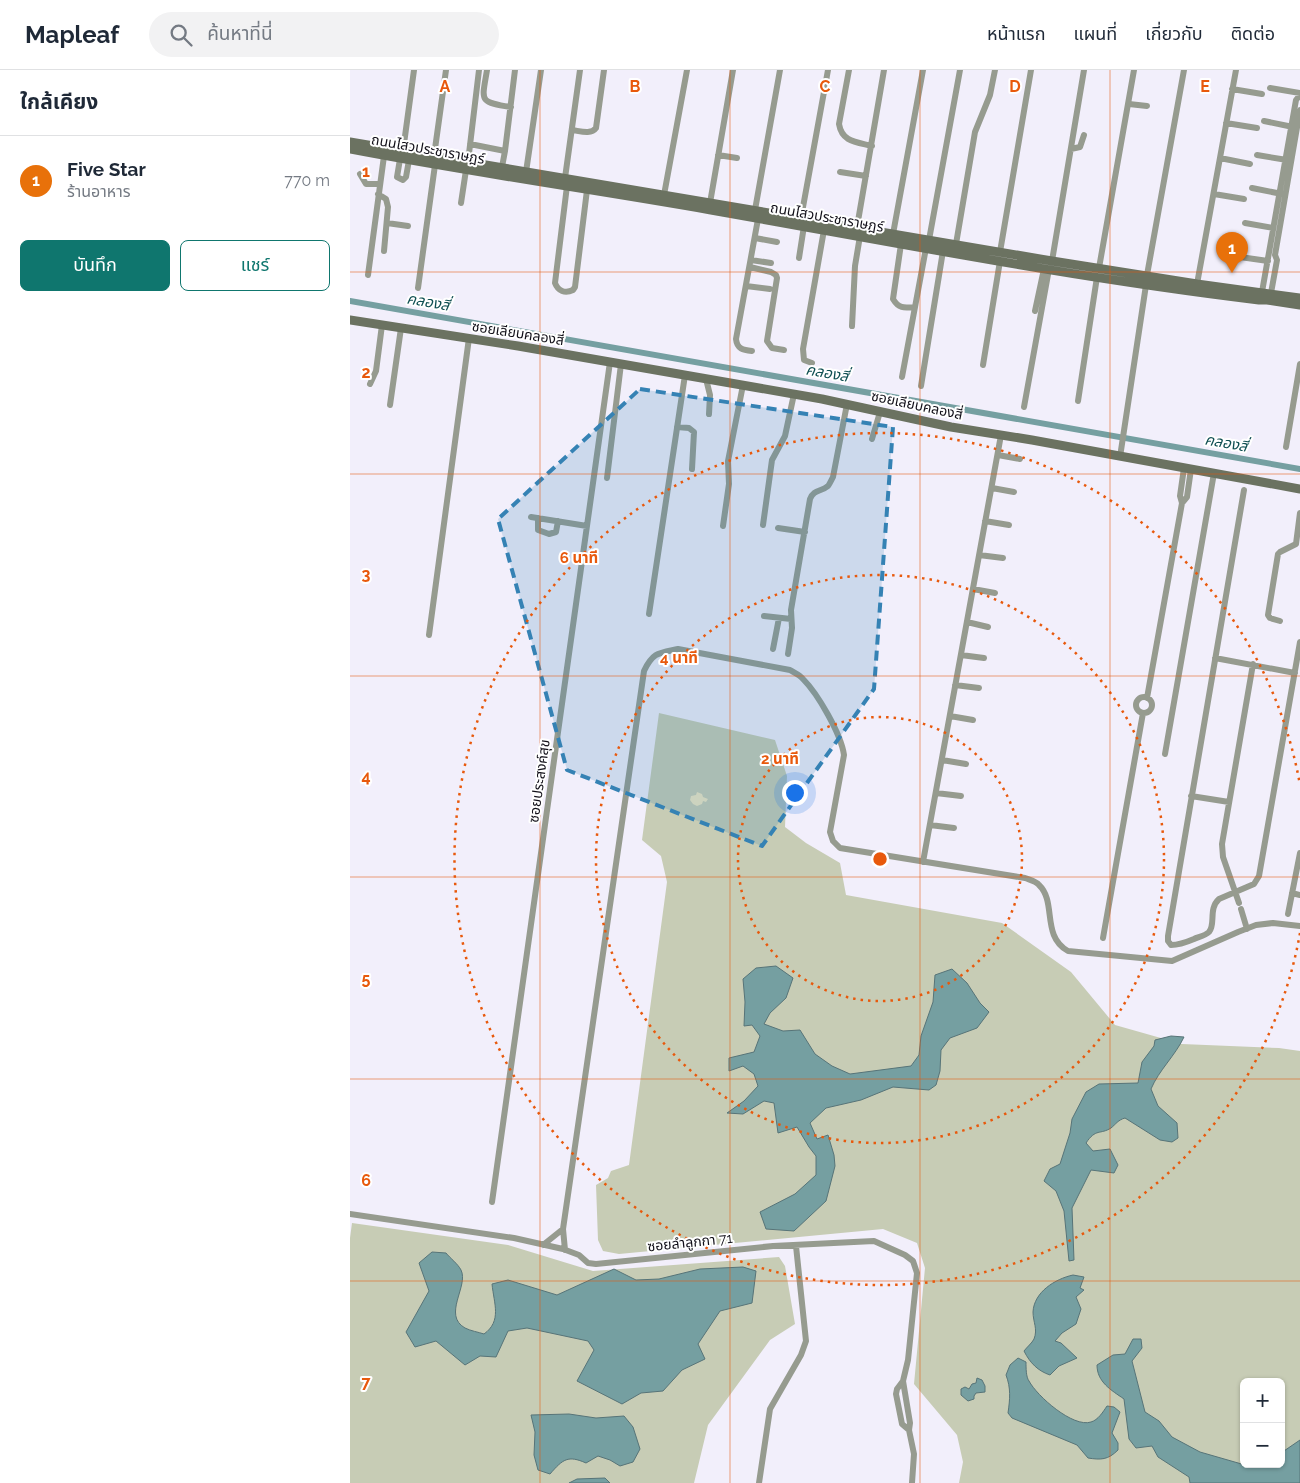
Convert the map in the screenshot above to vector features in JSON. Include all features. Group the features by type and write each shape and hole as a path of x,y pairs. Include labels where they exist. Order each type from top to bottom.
{"main road":[{"name":"ถนนไสวประชาราษฎร์","path":"350,142 401,155 566,182 664,195 756,214"},
{"name":"ถนนไสวประชาราษฎร์","path":"350,150 384,156 401,155 409,160 434,160"},
{"name":"ถนนไสวประชาราษฎร์","path":"467,166 502,168 526,172 566,182 587,190 756,214 864,233 901,244 956,244 1000,252 1048,266 1097,277 1187,292 1300,305"},
{"name":"ถนนไสวประชาราษฎร์","path":"802,222 824,230 893,234 928,244 943,251 1000,262 1099,268 1300,298"},
{"name":"ซอยเลียบคลองสี่","path":"350,320 468,338 794,394 951,427 1121,453 1300,489"}],"street":[{"path":"409,160 406,177 403,180 397,178 414,70"},
{"path":"418,288 446,70"},
{"path":"461,203 479,70"},
{"path":"487,70 483,93 485,101 489,104 511,107"},
{"path":"502,168 515,70"},
{"path":"526,172 541,70"},
{"path":"580,70 555,283 561,291 570,292 574,287 587,190"},
{"path":"572,130 589,132 594,131 596,128 604,70"},
{"path":"664,195 687,70"},
{"path":"710,203 734,70"},
{"path":"752,351 740,348 736,340 755,238 756,214 780,70"},
{"path":"799,258 802,222 828,70"},
{"path":"849,70 839,124 840,131 849,141 872,146"},
{"path":"852,326 855,266 864,233 866,176 884,70"},
{"path":"893,234 923,70"},
{"path":"902,377 960,70"},
{"path":"956,244 975,132 990,95 995,70"},
{"path":"1000,252 1030,70"},
{"path":"1024,407 1084,70"},
{"path":"1099,268 1134,70"},
{"path":"1147,275 1184,70"},
{"path":"1197,284 1236,70"},
{"path":"1270,88 1300,94 1296,100 1294,127 1270,257"},
{"path":"1232,89 1262,94"},
{"path":"1129,104 1147,106"},
{"path":"1294,127 1300,110"},
{"path":"1264,121 1294,127"},
{"path":"1226,123 1257,128"},
{"path":"1071,149 1080,148 1084,135"},
{"path":"470,144 505,151"},
{"path":"718,155 738,158"},
{"path":"1257,155 1288,161"},
{"path":"368,275 384,156"},
{"path":"1220,158 1250,164"},
{"path":"840,172 866,176"},
{"path":"360,174 366,184 379,184"},
{"path":"1252,188 1282,194"},
{"path":"378,194 388,202 384,251"},
{"path":"1214,194 1244,199"},
{"path":"1266,293 1273,228 1282,194"},
{"path":"387,223 408,226"},
{"path":"1246,223 1273,228"},
{"path":"812,363 804,360 803,350 824,230"},
{"path":"755,238 777,242"},
{"path":"901,244 893,299 898,306 904,308 916,307"},
{"path":"921,386 943,251"},
{"path":"1240,257 1270,257"},
{"path":"751,260 771,263"},
{"path":"983,365 1000,262"},
{"path":"1034,311 1048,266"},
{"path":"750,267 776,275 767,341 772,348 784,350"},
{"path":"1078,401 1097,277"},
{"path":"1121,453 1146,285"},
{"path":"746,286 770,290"},
{"path":"370,384 376,371 382,325"},
{"path":"390,405 401,328"},
{"path":"429,635 468,338"},
{"name":"ซอยประสงค์สุข","path":"492,1202 610,362"},
{"path":"607,478 621,364"},
{"path":"1286,447 1300,364"},
{"path":"649,614 686,375"},
{"path":"706,379 710,395 709,414"},
{"path":"723,526 729,484 728,461 743,385"},
{"path":"763,525 772,460 785,436 794,394"},
{"path":"788,654 792,628 791,610 808,507 812,494 828,485 835,472 847,404"},
{"path":"872,439 880,412"},
{"path":"678,427 690,428 694,432 692,469"},
{"path":"923,862 1001,435"},
{"path":"998,455 1020,459"},
{"path":"1147,698 1182,503 1180,496 1188,468"},
{"path":"1165,754 1214,473"},
{"path":"992,488 1014,492"},
{"path":"1244,490 1168,936 1170,943 1174,945 1208,934 1211,928 1212,910 1215,903 1219,899 1254,884 1259,876 1300,642"},
{"path":"1280,621 1270,618 1268,615 1271,592 1279,552 1296,544 1300,513"},
{"path":"530,517 587,526"},
{"path":"538,518 538,530 549,534 556,532 558,522"},
{"path":"985,521 1009,525"},
{"path":"778,528 805,532"},
{"path":"979,555 1003,558"},
{"path":"973,589 995,593"},
{"path":"764,616 791,619"},
{"path":"773,650 779,618"},
{"path":"967,622 988,627"},
{"path":"565,1250 563,1229 644,671 650,659 662,653 678,649 790,670 802,677 815,693 842,744 843,763 830,832 833,841 840,848 852,851 1025,878 1038,883 1044,892 1052,932 1061,947 1068,951 1172,961 1256,925 1273,923 1300,926"},
{"path":"961,655 984,658"},
{"path":"1214,658 1295,673"},
{"path":"1246,929 1222,851 1253,664"},
{"path":"956,684 979,688"},
{"path":"1140,698 1150,699 1152,705 1149,711 1143,713 1138,710 1136,704 1140,698"},
{"path":"1103,938 1143,713"},
{"path":"950,716 973,720"},
{"path":"942,760 966,764"},
{"path":"936,792 961,796"},
{"path":"1191,796 1229,802"},
{"path":"930,825 954,828"},
{"path":"1288,914 1300,853"},
{"path":"1292,893 1300,895"},
{"name":"ซอยลำลูกกา 71","path":"350,1214 514,1238 565,1250 579,1255 588,1263 596,1264 773,1246 874,1241 905,1255 913,1262 917,1273 909,1354 903,1380 897,1388 896,1394 899,1411"},
{"path":"543,1244 563,1229"},
{"path":"758,1483 770,1409 801,1355 806,1341 796,1246"},
{"path":"903,1380 914,1454 912,1483"},
{"path":"908,1410 899,1411 902,1424 909,1430"}],"highlighted area":[{"path":"640,389 893,427 874,689 762,846 567,770 498,519"}],"shaded area":[{"path":"659,713 775,740 787,776 785,827 806,843 840,863 846,895 1002,923 1071,972 1115,1025 1182,1044 1279,1048 1300,1051 1300,1483 959,1483 963,1462 957,1435 914,1384 925,1268 917,1243 883,1229 619,1254 603,1251 598,1240 596,1185 608,1178 611,1171 629,1165 667,882 661,856 642,840"},
{"path":"776,966 793,978 786,998 770,1013 764,1024 783,1031 800,1030 815,1054 832,1066 850,1074 911,1066 919,1055 921,1036 933,1002 935,975 952,969 967,983 980,1003 989,1012 977,1028 950,1038 941,1050 940,1071 936,1085 929,1090 893,1087 861,1100 826,1108 810,1123 817,1139 828,1135 835,1166 826,1201 794,1231 766,1229 760,1212 795,1194 816,1175 816,1156 797,1127 778,1133 774,1103 764,1101 743,1114 727,1113 744,1101 758,1086 754,1074 743,1066 729,1071 729,1058 754,1052 760,1036 752,1025 744,1026 745,1002 743,979 756,968"},
{"path":"1171,1036 1184,1037 1151,1089 1158,1106 1177,1123 1178,1138 1172,1142 1160,1140 1125,1118 1111,1128 1089,1138 1086,1143 1093,1151 1110,1149 1118,1165 1114,1173 1091,1170 1072,1208 1074,1260 1069,1261 1064,1211 1056,1191 1044,1181 1050,1169 1060,1164 1070,1133 1072,1119 1086,1092 1099,1084 1138,1083 1142,1062 1154,1046 1155,1040"},
{"path":"352,1223 508,1245 593,1271 779,1257 785,1266 795,1324 770,1340 708,1425 694,1483 350,1483 350,1238"},
{"path":"432,1252 446,1253 461,1270 463,1277 456,1316 465,1328 484,1334 493,1324 496,1312 492,1284 508,1280 557,1295 614,1269 636,1280 659,1279 700,1269 743,1267 756,1271 752,1303 720,1311 698,1344 705,1359 682,1370 663,1391 641,1393 622,1404 577,1381 594,1350 588,1341 527,1328 508,1331 496,1357 480,1356 465,1365 436,1341 415,1347 406,1332 429,1291 419,1263"},
{"path":"1073,1275 1084,1277 1080,1288 1084,1290 1076,1297 1081,1309 1076,1324 1062,1333 1055,1341 1061,1343 1077,1358 1059,1366 1050,1375 1035,1366 1024,1351 1035,1335 1034,1305 1041,1293 1053,1283"},
{"path":"1133,1339 1141,1339 1142,1348 1132,1361 1145,1412 1159,1421 1172,1437 1200,1452 1240,1464 1240,1468 1285,1468 1285,1450 1300,1440 1300,1483 1190,1483 1189,1477 1158,1457 1152,1446 1136,1448 1129,1439 1124,1399 1102,1381 1097,1365 1113,1355 1125,1354"},
{"path":"1018,1358 1026,1362 1027,1377 1033,1387 1047,1402 1066,1416 1083,1423 1096,1420 1107,1406 1114,1407 1120,1412 1112,1433 1118,1443 1118,1450 1111,1456 1104,1458 1088,1458 1077,1445 1012,1418 1008,1413 1010,1394 1006,1375 1010,1365"},
{"path":"977,1378 982,1380 985,1392 976,1393 974,1399 968,1401 961,1395 961,1389 965,1387 969,1389 972,1384 976,1383"},
{"path":"569,1414 596,1418 624,1416 633,1427 640,1449 633,1462 620,1466 598,1456 586,1463 575,1459 566,1460 550,1474 538,1470 534,1455 535,1432 531,1415"},
{"path":"605,1478 610,1483 569,1483 577,1479"}],"sand":[{"path":"697,792 708,799 697,806 690,800 691,796 696,795"}],"waterway":[{"name":"คลองสี่","path":"350,301 1300,469"}],"place":[{"name":"Five Star","path":"1232,273"}]}
